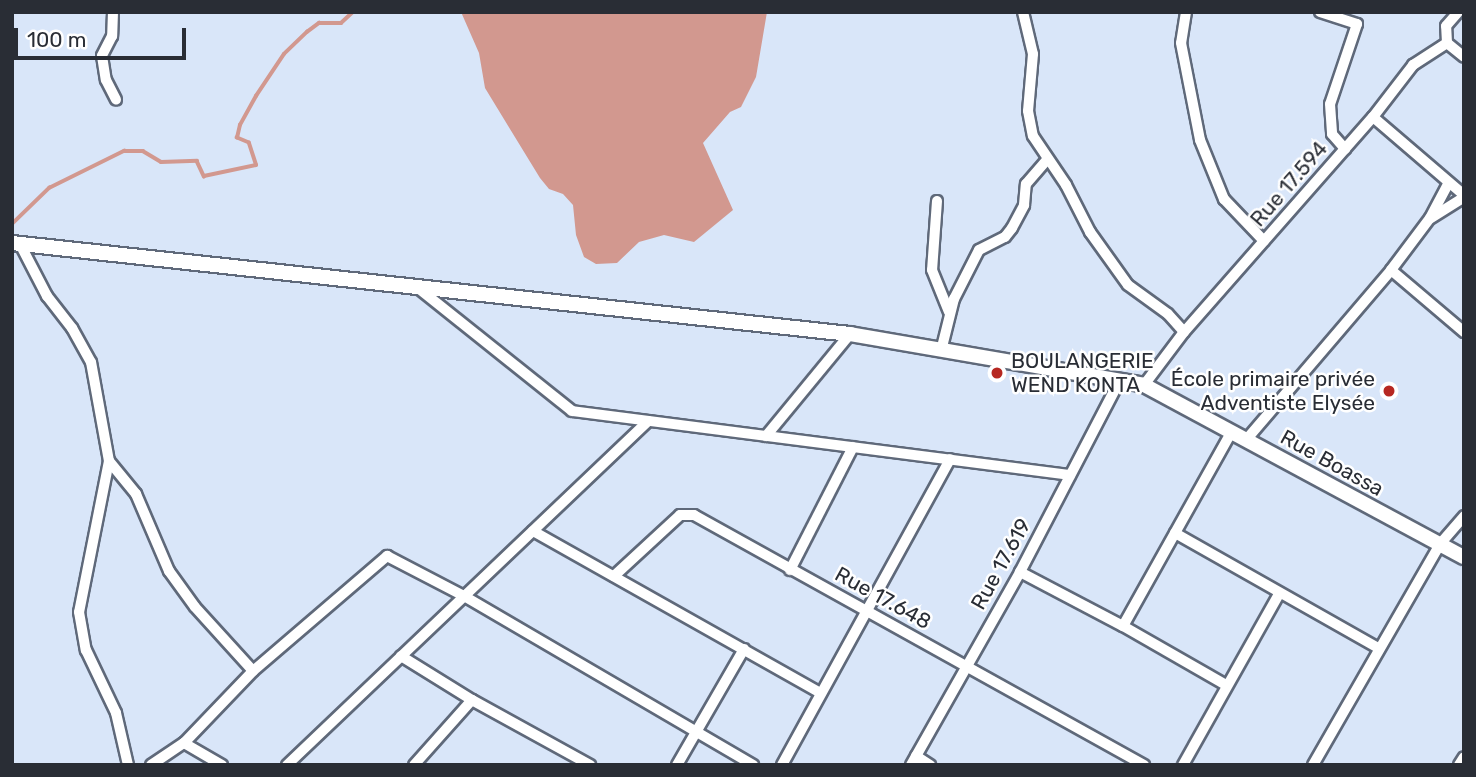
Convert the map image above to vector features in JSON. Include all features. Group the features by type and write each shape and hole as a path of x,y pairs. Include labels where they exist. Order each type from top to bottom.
{"street":[{"path":"113,12 112,36 102,56 106,80 116,100"},
{"path":"1023,12 1033,54 1030,127 1033,136 1066,185 1090,232 1128,285 1168,314 1184,332"},
{"path":"1186,12 1181,43 1195,120 1207,162 1224,199 1264,241"},
{"path":"1320,12 1357,24 1330,104 1332,134 1345,149"},
{"path":"1458,12 1446,26 1447,43 1464,57"},
{"name":"Rue 17.594","path":"1144,385 1184,332 1373,117 1413,65 1447,43"},
{"path":"1373,117 1464,196 1430,218"},
{"path":"941,351 949,312 979,250 1005,237 1024,205 1026,184 1048,159"},
{"path":"1246,440 1391,270 1430,218 1449,183"},
{"path":"937,201 932,271 949,312"},
{"path":"16,244 47,296 72,328 90,362 109,461 79,612 86,650 116,713 128,765"},
{"name":"Rue Boassa","path":"16,244 850,334 1121,380 1144,385 1464,557"},
{"path":"1391,270 1462,328"},
{"path":"417,288 570,410 1070,475"},
{"path":"766,436 850,334"},
{"name":"Rue 17.619","path":"913,760 1020,572 1121,380"},
{"path":"287,765 648,421"},
{"path":"1123,626 1231,431"},
{"path":"790,570 853,447"},
{"path":"782,765 950,460"},
{"path":"109,461 136,495 169,571 195,607 253,671"},
{"name":"Rue 17.648","path":"614,576 685,513 694,515 1144,765"},
{"path":"1313,765 1440,544 1464,516"},
{"path":"533,531 821,692"},
{"path":"1175,533 1378,648"},
{"path":"151,765 184,743 253,671 384,556 464,596 753,765"},
{"path":"1020,572 1123,626 1226,685"},
{"path":"1184,765 1226,685 1279,594"},
{"path":"677,765 744,649"},
{"path":"401,656 472,700 590,765"},
{"path":"414,765 472,700"},
{"path":"184,743 222,765"},
{"path":"1459,765 1464,757"},
{"path":"913,760 930,765"}],"shaded area":[{"path":"461,12 767,12 756,77 741,107 730,112 703,143 733,210 694,242 664,235 639,242 617,263 596,264 584,257 576,235 573,205 563,194 549,189 540,178 485,88 479,53"}],"waterway":[{"path":"12,224 49,188 124,151 143,151 161,162 197,161 204,176 256,165 249,143 237,138 240,125 256,96 284,54 307,32 319,23 341,23 353,12"}],"place":[{"name":"BOULANGERIE WEND KONTA","path":"997,373"},
{"name":"École primaire privée Adventiste Elysée","path":"1389,391"}]}
